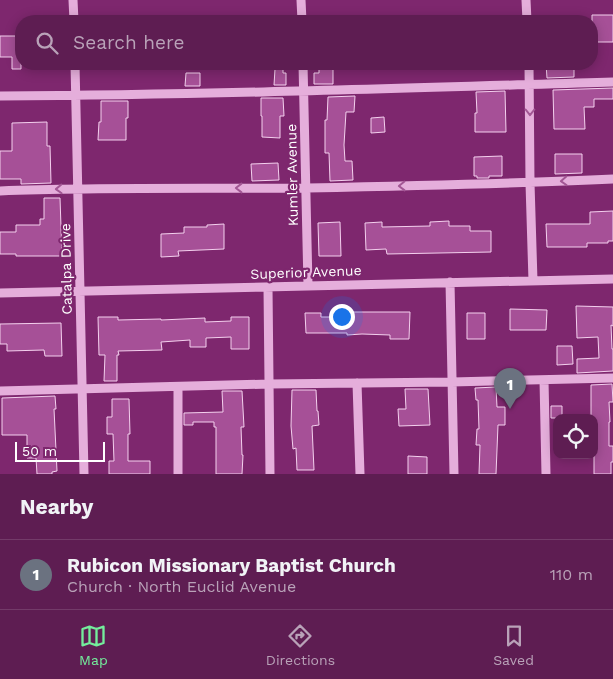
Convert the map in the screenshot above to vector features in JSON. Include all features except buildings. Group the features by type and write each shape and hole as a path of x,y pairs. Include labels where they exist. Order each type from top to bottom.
{"street":[{"path":"73,0 74,15"},
{"path":"301,0 302,15"},
{"path":"526,0 527,15"},
{"name":"Catalpa Drive","path":"74,70 84,474"},
{"name":"Kumler Avenue","path":"303,70 308,286"},
{"path":"529,70 533,281"},
{"path":"0,96 304,91 613,82"},
{"path":"0,191 78,188 306,188 530,183 613,179"},
{"name":"Superior Avenue","path":"0,294 613,279"},
{"path":"450,282 454,474"},
{"path":"268,288 270,474"},
{"path":"0,391 613,378"},
{"path":"544,380 546,474"},
{"path":"357,383 360,474"},
{"path":"178,387 178,474"}],"place":[{"name":"Rubicon Missionary Baptist Church","path":"510,409"}]}
